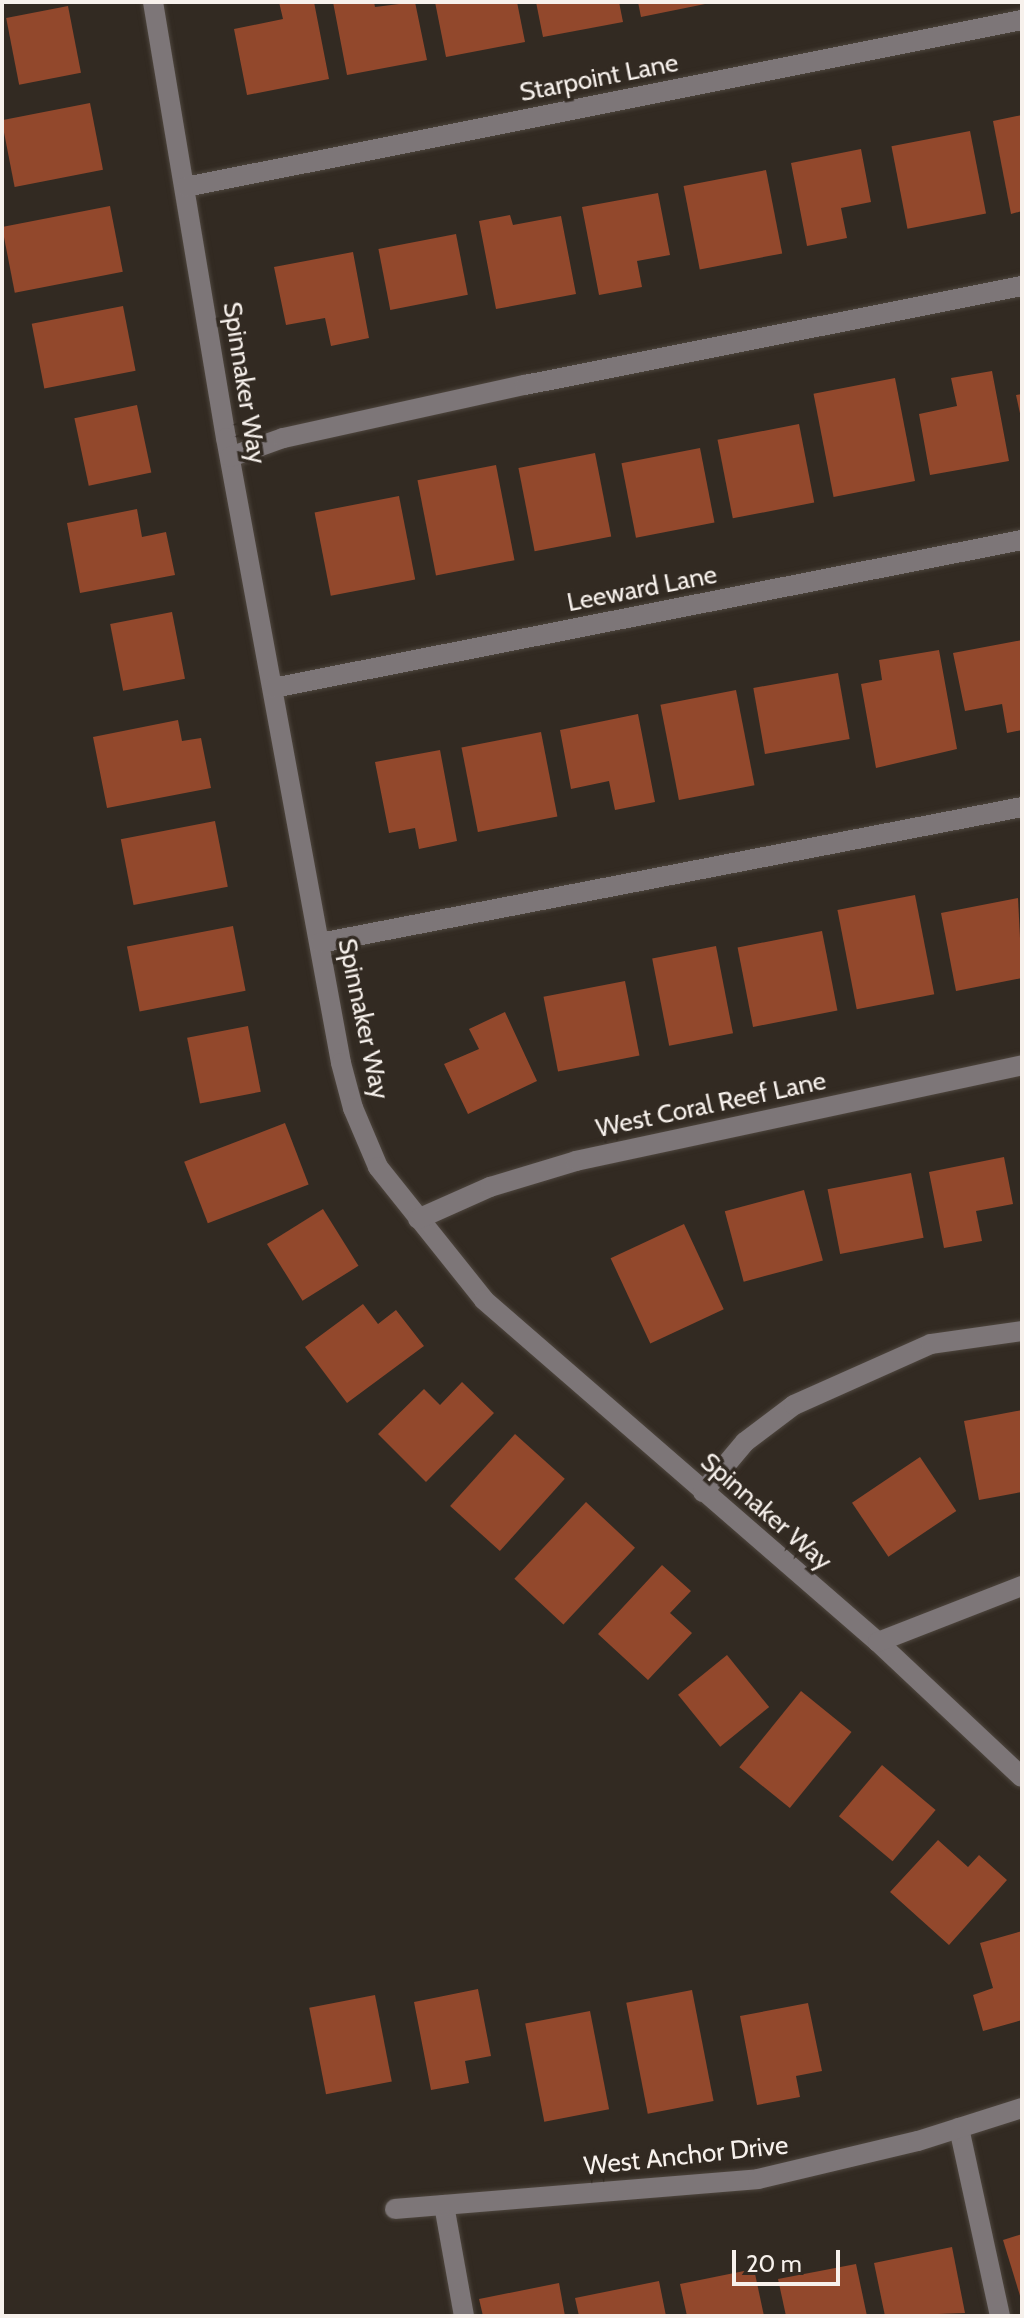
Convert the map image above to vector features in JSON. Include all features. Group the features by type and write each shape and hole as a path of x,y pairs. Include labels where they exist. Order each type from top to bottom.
{"street":[{"name":"Spinnaker Way","path":"153,2 230,457 320,943 353,1108 378,1167 484,1300 878,1642 1022,1777"},
{"name":"Starpoint Lane","path":"186,187 1022,20"},
{"path":"230,457 283,438 465,398 1022,286"},
{"name":"Leeward Lane","path":"273,688 1022,540"},
{"path":"320,943 1022,807"},
{"name":"West Coral Reef Lane","path":"418,1219 490,1187 576,1161 1022,1065"},
{"path":"703,1492 745,1442 794,1405 931,1344 1022,1331"},
{"path":"878,1642 1022,1586"},
{"name":"West Anchor Drive","path":"395,2209 758,2179 959,2128 1022,2108"},
{"path":"959,2128 1000,2316"},
{"path":"444,2205 464,2316"}],"building":[{"path":"279,2 314,2 329,79 247,95 234,29 283,19"},
{"path":"333,2 374,2 375,7 415,2 427,60 347,75"},
{"path":"435,2 517,2 525,42 446,57"},
{"path":"536,2 619,2 623,22 543,37"},
{"path":"638,2 710,2 710,3 641,17"},
{"path":"68,6 81,73 19,85 6,18"},
{"path":"90,103 103,170 15,187 2,120"},
{"path":"1022,115 1022,211 1011,214 993,121"},
{"path":"970,131 986,213 907,229 891,146"},
{"path":"861,149 871,202 841,208 847,238 807,246 791,163"},
{"path":"766,170 782,253 700,269 684,186"},
{"path":"658,193 670,255 637,261 642,287 599,295 582,207"},
{"path":"110,206 123,272 15,293 2,227"},
{"path":"510,215 513,225 561,216 576,294 496,309 479,221"},
{"path":"456,234 468,295 390,310 378,249"},
{"path":"353,252 369,338 331,346 325,318 286,325 274,267"},
{"path":"123,306 136,371 44,389 32,324"},
{"path":"992,371 1009,461 930,475 919,414 957,406 951,378"},
{"path":"895,378 915,481 834,497 814,394"},
{"path":"1022,394 1022,418 1021,418 1016,395"},
{"path":"137,405 151,472 89,486 74,418"},
{"path":"799,424 814,503 733,518 718,440"},
{"path":"700,448 715,523 636,538 621,463"},
{"path":"595,453 611,536 535,551 518,468"},
{"path":"496,465 515,560 436,575 417,480"},
{"path":"399,496 415,579 331,596 315,512"},
{"path":"137,509 142,537 166,532 175,575 80,593 67,523"},
{"path":"172,612 185,679 123,691 110,624"},
{"path":"1022,640 1022,730 1007,733 1002,704 965,711 953,653"},
{"path":"939,650 957,749 876,768 861,684 882,680 879,660"},
{"path":"838,673 850,739 765,754 753,688"},
{"path":"736,690 755,785 679,800 660,705"},
{"path":"638,714 655,802 615,810 609,781 571,789 560,730"},
{"path":"178,720 182,741 201,738 211,788 107,808 93,737"},
{"path":"541,732 557,816 478,832 461,747"},
{"path":"440,750 457,841 419,849 415,828 389,833 375,762"},
{"path":"215,821 228,887 134,905 121,839"},
{"path":"915,895 934,994 857,1009 837,910"},
{"path":"1018,898 1022,978 956,991 941,913"},
{"path":"233,926 246,991 140,1011 127,947"},
{"path":"822,931 837,1011 753,1027 738,947"},
{"path":"716,946 733,1033 669,1046 652,958"},
{"path":"625,981 640,1056 558,1071 544,997"},
{"path":"505,1012 537,1081 468,1114 444,1064 479,1049 469,1029"},
{"path":"248,1026 261,1092 200,1104 187,1038"},
{"path":"285,1123 309,1185 208,1223 184,1162"},
{"path":"1004,1157 1013,1204 976,1211 982,1241 944,1248 929,1172"},
{"path":"911,1173 924,1238 840,1254 828,1189"},
{"path":"804,1190 823,1261 744,1282 725,1211"},
{"path":"323,1209 359,1266 303,1301 267,1244"},
{"path":"684,1224 724,1309 650,1343 611,1258"},
{"path":"363,1304 378,1324 396,1310 424,1346 347,1403 305,1347"},
{"path":"462,1382 494,1413 426,1482 378,1434 424,1389 440,1405"},
{"path":"1022,1410 1022,1492 979,1500 964,1421"},
{"path":"515,1434 565,1479 500,1551 450,1506"},
{"path":"920,1457 956,1511 888,1557 852,1503"},
{"path":"586,1502 635,1548 563,1624 514,1579"},
{"path":"662,1565 691,1591 670,1613 692,1633 648,1680 598,1634"},
{"path":"727,1655 769,1707 720,1747 678,1695"},
{"path":"801,1691 852,1732 790,1808 739,1767"},
{"path":"882,1765 936,1810 893,1861 839,1816"},
{"path":"938,1840 968,1867 979,1855 1007,1880 949,1945 890,1892"},
{"path":"1022,1931 1022,2020 983,2031 973,1995 993,1988 980,1943"},
{"path":"478,1989 491,2056 465,2061 469,2083 431,2090 414,2002"},
{"path":"692,1990 714,2101 648,2114 626,2003"},
{"path":"375,1995 392,2081 326,2094 309,2008"},
{"path":"808,2003 822,2071 796,2076 800,2097 757,2105 740,2016"},
{"path":"590,2011 609,2109 544,2122 525,2024"},
{"path":"1022,2234 1022,2299 1021,2299 1003,2240"},
{"path":"952,2247 965,2313 885,2316 874,2263"},
{"path":"856,2264 867,2316 786,2316 778,2279"},
{"path":"754,2269 764,2316 687,2316 680,2284"},
{"path":"659,2281 666,2316 579,2316 575,2298"},
{"path":"559,2283 565,2316 483,2316 479,2299"}]}
